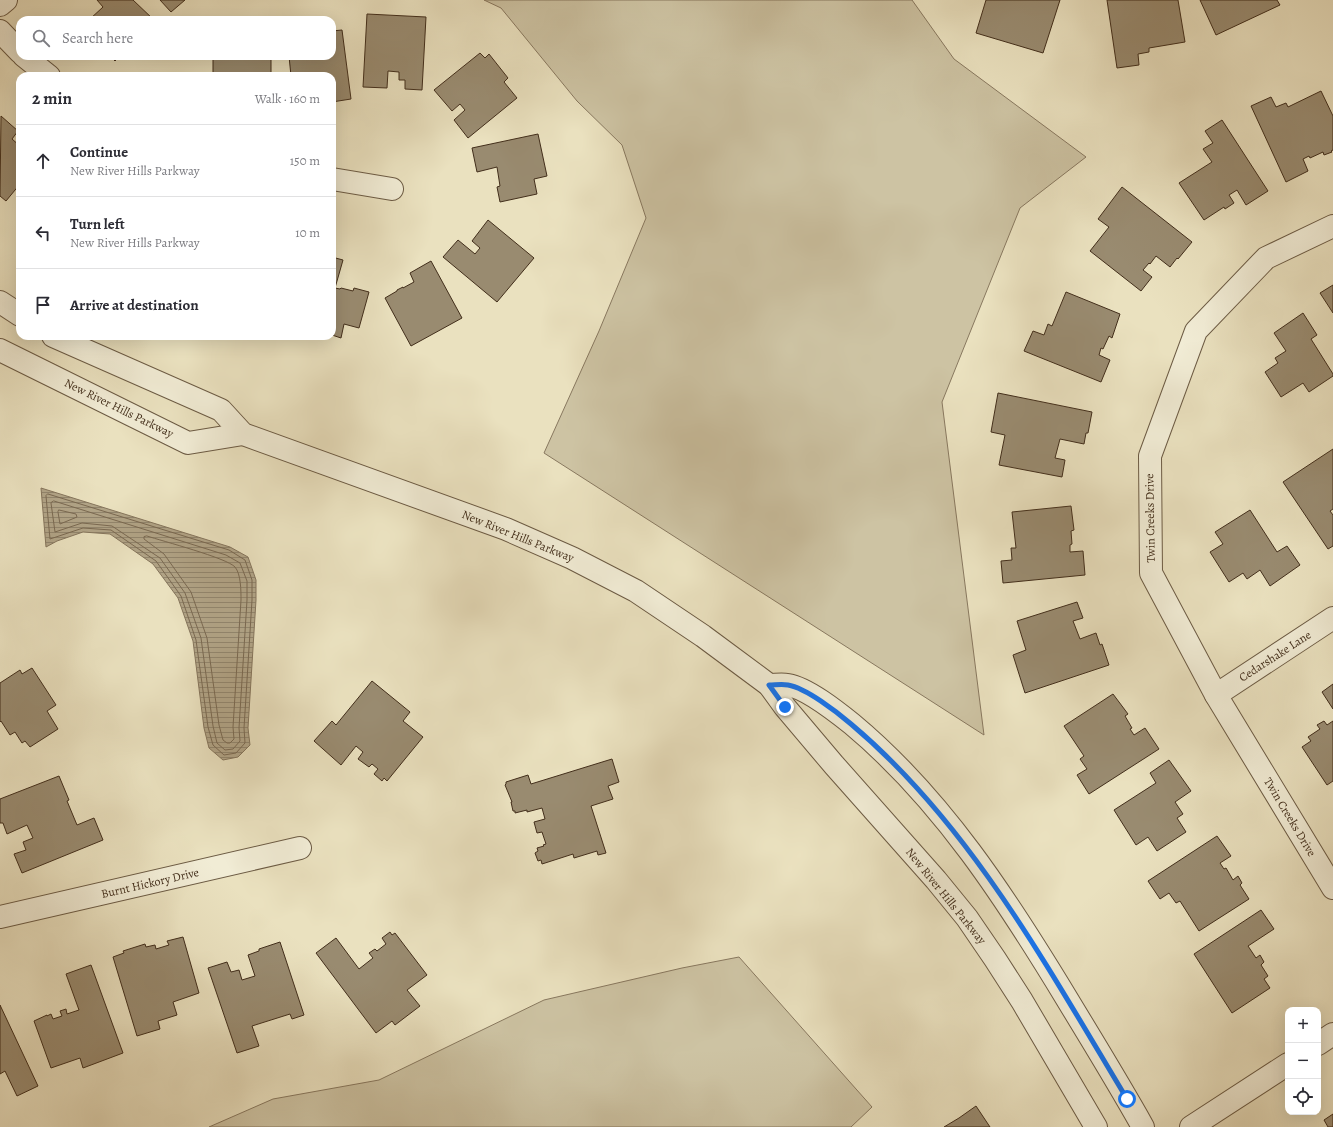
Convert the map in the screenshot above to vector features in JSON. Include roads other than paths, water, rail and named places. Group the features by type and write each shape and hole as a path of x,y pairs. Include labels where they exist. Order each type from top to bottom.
{"street":[{"path":"0,5 6,0"},
{"path":"0,31 16,48"},
{"path":"29,60 44,72"},
{"path":"336,180 392,188"},
{"name":"Twin Creeks Drive","path":"1333,226 1266,258 1196,331 1150,456 1151,573 1216,695 1333,888"},
{"path":"0,302 16,312"},
{"name":"New River Hills Parkway","path":"62,340 221,410 243,434 506,529 572,558 636,591 703,636 769,685 814,742 936,880 967,918 1022,1001 1096,1127"},
{"name":"New River Hills Parkway","path":"0,350 188,442 243,434"},
{"name":"Cedarshake Lane","path":"1216,695 1333,618"},
{"path":"769,685 788,685 817,698 867,737 918,788 953,830 1027,932 1143,1127"},
{"name":"Burnt Hickory Drive","path":"0,917 300,848"},
{"path":"1320,1043 1333,1034"},
{"path":"1191,1127 1285,1066"}],"water":[{"path":"41,488 230,547 248,557 256,580 248,728 250,745 238,757 223,760 209,748 204,728 193,641 178,598 153,564 110,534 83,532 57,541 46,547"}]}
